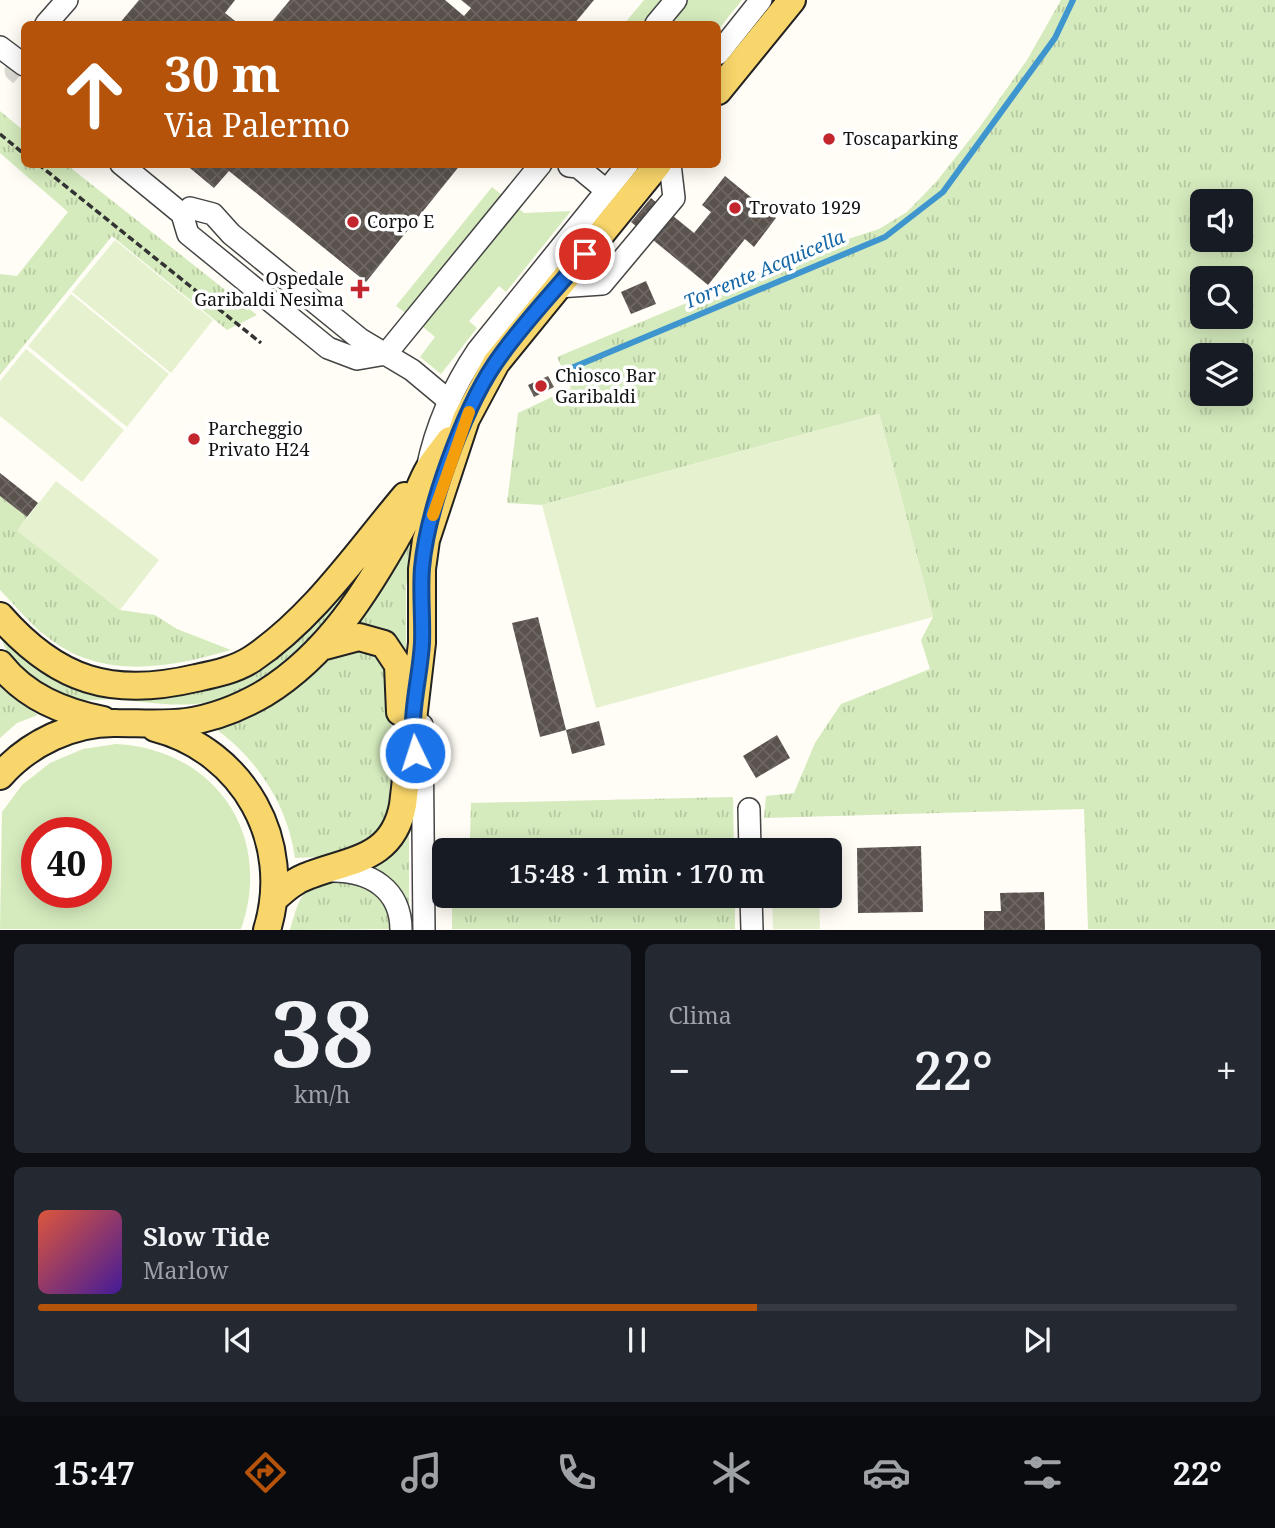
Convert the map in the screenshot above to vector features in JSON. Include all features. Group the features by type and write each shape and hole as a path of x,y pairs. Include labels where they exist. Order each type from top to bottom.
{"main road":[{"path":"721,87 792,0"},
{"path":"0,776 20,757 57,735 77,728 125,723 185,722 214,716 245,704 287,678 326,646 403,526 457,410 655,168"},
{"path":"274,899 291,884 376,851 396,827 413,799 411,733 422,643 422,569 426,540 457,410"},
{"path":"0,616 28,645 60,669 92,680 122,685 152,685 234,668 268,647 320,600 427,471"},
{"path":"326,646 349,638 372,638 393,653 400,672 413,799"},
{"path":"0,664 27,691 55,706 167,731 197,744 242,783 258,810 274,859 274,899 267,929"}],"street":[{"path":"49,21 67,0"},
{"path":"658,21 676,0"},
{"path":"721,50 761,0"},
{"path":"126,168 182,214 188,234 328,348 357,359 386,354 541,168"},
{"path":"579,168 609,188"},
{"path":"190,208 212,214 232,234 360,339 412,370 457,410 478,351 625,168"},
{"path":"558,287 602,284 674,198 670,168"},
{"path":"422,643 413,799 425,929"},
{"path":"400,672 411,733"},
{"path":"749,809 750,838"},
{"path":"324,871 359,873 379,883 398,908 401,929"},
{"path":"751,908 752,929"}],"path":[{"path":"0,134 21,152"},
{"path":"43,168 261,343"}],"green space":[{"path":"644,0 670,0 652,21 626,21"},
{"path":"684,0 742,0 721,26 721,21 666,21"},
{"path":"1061,0 1275,0 1275,929 1088,929 1084,809 764,818 766,796 794,793 815,743 841,704 930,669 921,640 933,617 879,414 542,505 507,503 518,413 571,388 557,357 814,250 879,229 907,212 936,182 979,128 1027,60"},
{"path":"0,111 21,128 21,168 71,168 257,315 227,330 112,236 0,375 0,274 17,276 68,212 0,153"},
{"path":"492,187 507,199 411,317 396,306"},
{"path":"513,204 524,213 571,211 506,292 499,286 469,321 477,328 441,374 420,357 435,337 417,322"},
{"path":"115,240 213,320 171,373 72,292"},
{"path":"71,294 169,374 127,427 28,346"},
{"path":"26,349 124,430 82,482 0,416 0,381"},
{"path":"879,414 933,617 596,708 542,505"},
{"path":"56,481 159,560 120,610 17,531"},
{"path":"0,496 27,517 18,530 120,610 155,615 177,629 231,650 184,662 136,667 89,660 46,636 0,590"},
{"path":"410,536 414,537 406,586 406,655 353,627"},
{"path":"368,562 327,619 278,667 238,692 207,702 176,705 80,699 42,682 18,664 2,641 0,629 36,662 200,686"},
{"path":"349,648 382,656 391,684 392,812 382,832 341,856 295,858 285,819 268,784 243,753 213,727 288,692 334,654"},
{"path":"0,686 38,715 17,723 0,738"},
{"path":"116,744 151,750 182,762 208,780 228,803 242,830 249,861 249,894 241,929 0,929 2,812 22,785 50,763 83,749"},
{"path":"733,797 734,838 470,838 471,803"},
{"path":"409,813 409,914 373,865"},
{"path":"334,879 359,883 374,892 385,906 393,929 290,930 299,902 307,891"},
{"path":"452,908 735,908 735,929 452,929"},
{"path":"772,908 819,908 820,929 773,929"}],"building":[{"path":"139,0 235,0 225,13 235,21 122,21"},
{"path":"290,0 445,0 464,16 471,8 461,0 594,0 576,21 272,21"},
{"name":"Corpo E","path":"190,168 458,168 366,282 229,171 214,188"},
{"path":"725,176 776,218 754,247 745,239 708,285 631,222 651,198 694,233 711,212 702,205"},
{"path":"646,281 656,304 631,314 621,292"},
{"name":"Chiosco Bar Garibaldi","path":"548,376 554,387 534,397 528,385"},
{"path":"0,473 38,503 27,517 0,496"},
{"path":"538,617 566,730 540,737 512,623"},
{"path":"599,721 605,745 572,754 566,730"},
{"path":"777,735 790,758 756,778 743,756"},
{"path":"921,846 923,912 858,913 857,848"},
{"path":"1044,892 1045,930 984,930 984,911 1001,911 1000,893"}],"waterway":[{"name":"Torrente Acquicella","path":"569,369 885,237 943,192 1055,38 1073,0"}],"tunnel":[{"path":"21,64 15,71 21,76"}],"slow traffic":[{"path":"433,515 469,412"}],"place":[{"name":"Toscaparking","path":"829,139"},
{"name":"Trovato 1929","path":"735,208"},
{"name":"Corpo E","path":"353,222"},
{"name":"Ospedale Garibaldi Nesima","path":"360,289"},
{"name":"Chiosco Bar Garibaldi","path":"541,386"},
{"name":"Parcheggio Privato H24","path":"194,439"}],"route":[{"path":"415,753 411,733 422,643 422,569 434,510 466,419 481,387 496,363 585,254"}]}
